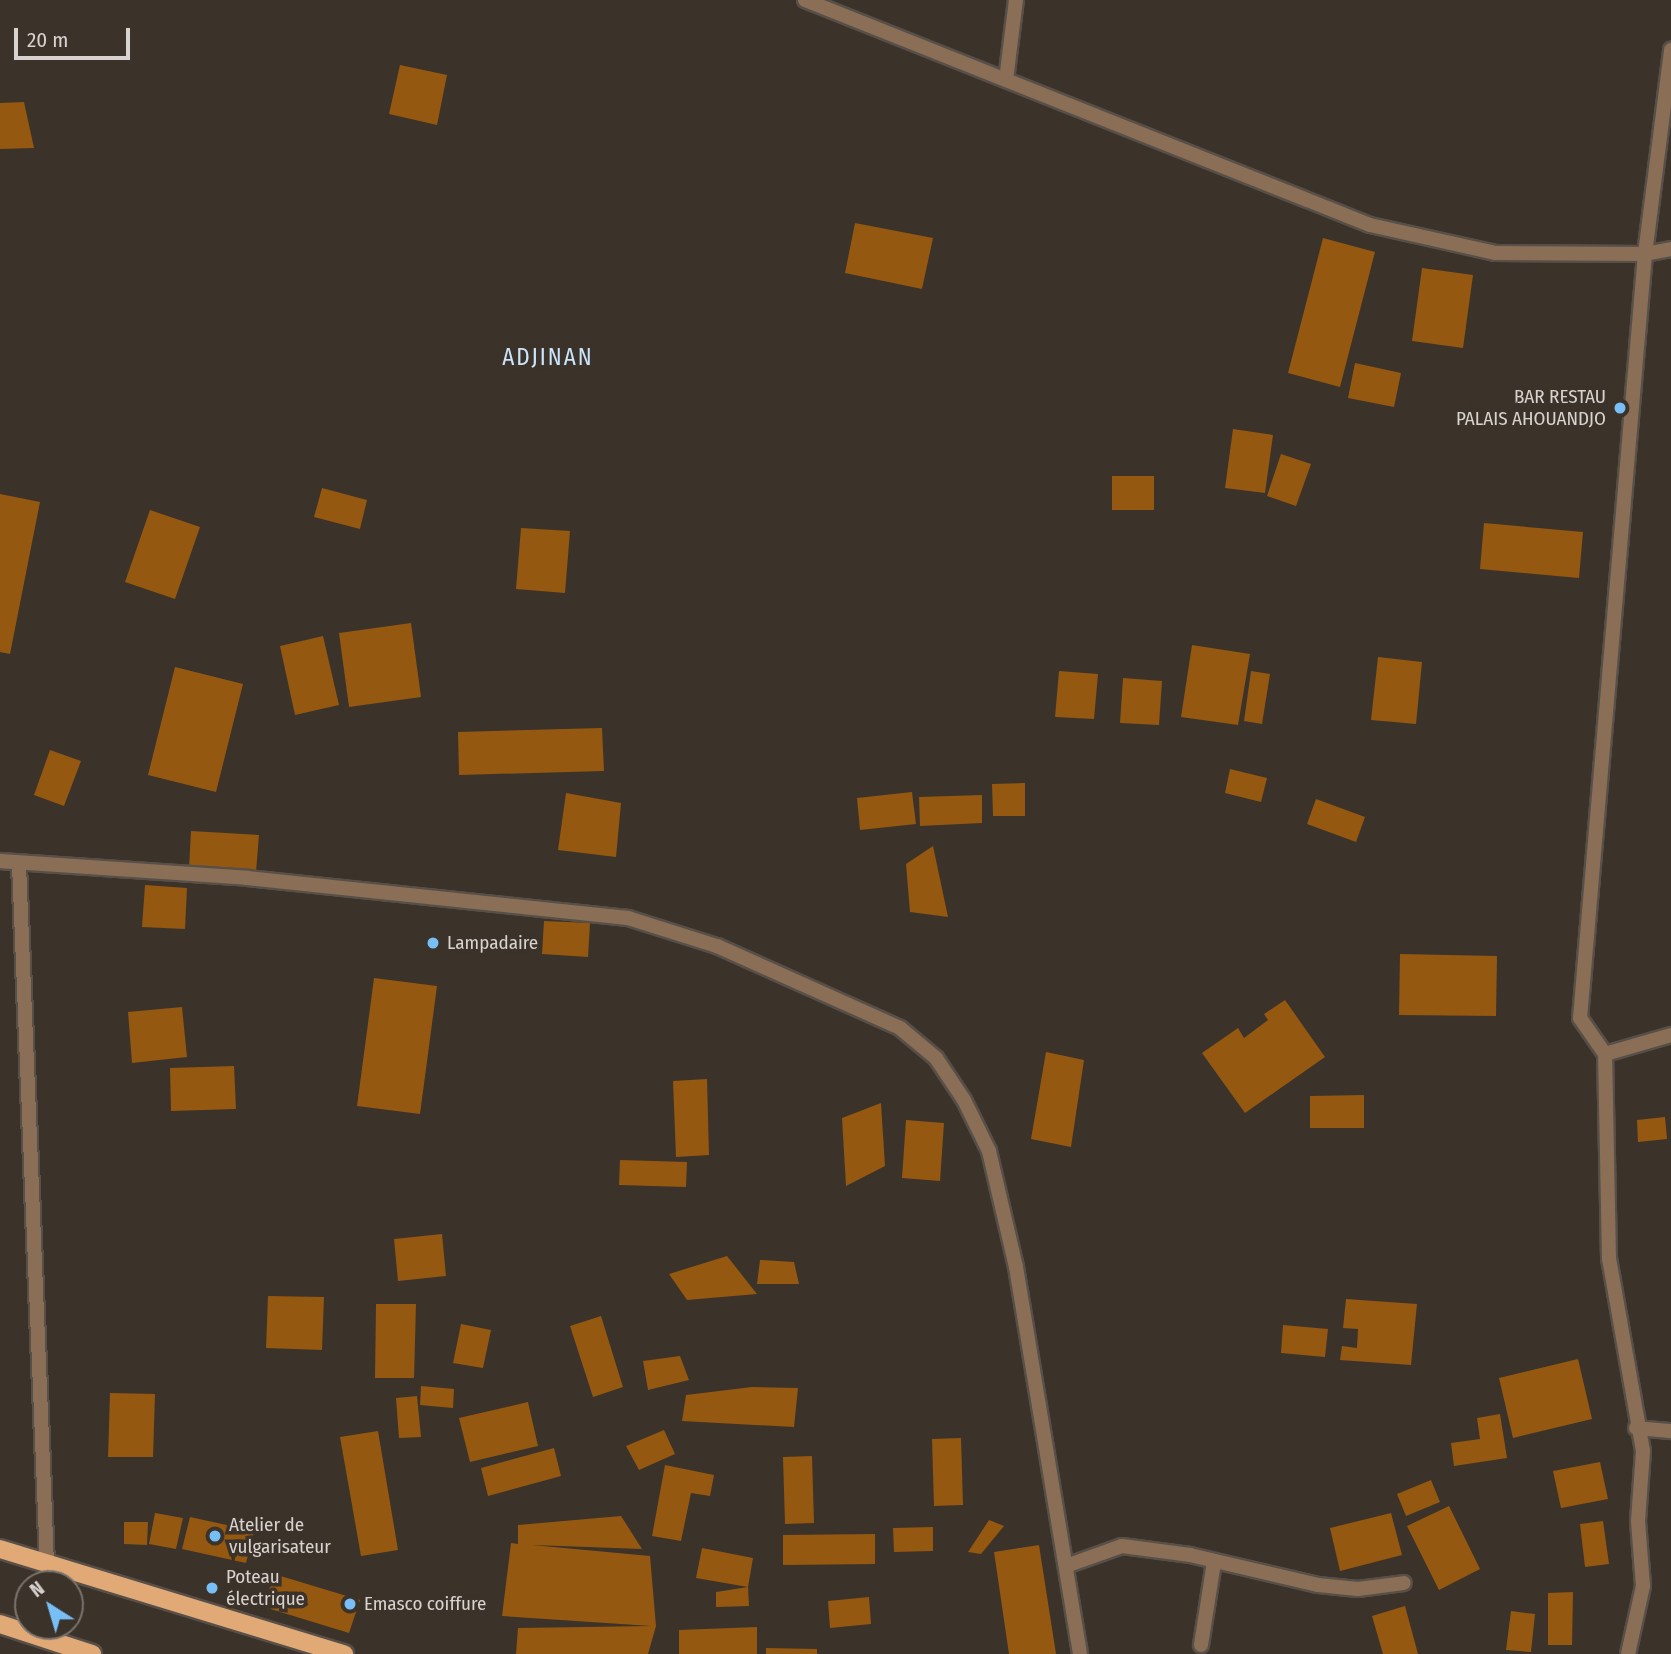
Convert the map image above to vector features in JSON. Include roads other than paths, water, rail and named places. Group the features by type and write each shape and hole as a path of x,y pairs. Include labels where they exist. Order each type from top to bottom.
{"main road":[{"path":"0,1549 344,1654"},
{"path":"0,1624 92,1654"}],"street":[{"path":"806,0 1370,225 1495,253 1644,254 1671,249"},
{"path":"1006,80 1016,0"},
{"path":"1628,1654 1643,1587 1638,1521 1643,1451 1636,1428 1609,1259 1605,1054 1580,1018 1644,254 1671,50"},
{"path":"0,861 247,878 628,918 717,946 900,1028 936,1058 964,1100 989,1151 1016,1267 1080,1654"},
{"path":"19,864 47,1564"},
{"path":"1605,1054 1671,1035"},
{"path":"1636,1428 1671,1431"},
{"path":"1066,1566 1122,1546 1214,1562 1318,1585 1358,1588 1404,1583"},
{"path":"1201,1645 1214,1562"}],"place":[{"name":"BAR RESTAU PALAIS AHOUANDJO","path":"1620,408"},
{"name":"Lampadaire","path":"433,943"},
{"name":"Atelier de vulgarisateur","path":"215,1536"},
{"name":"Poteau électrique","path":"212,1588"},
{"name":"Emasco coiffure","path":"350,1604"}],"district":[{"name":"ADJINAN","path":"548,357"}]}
